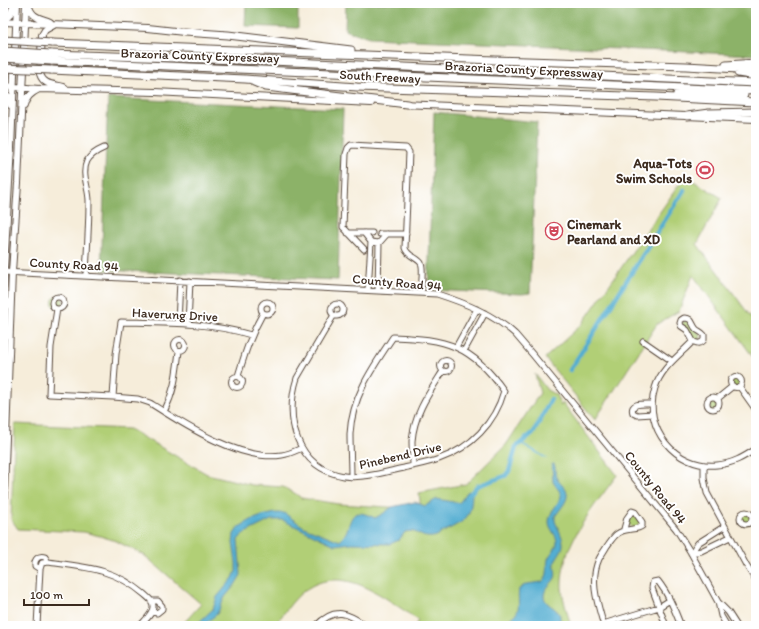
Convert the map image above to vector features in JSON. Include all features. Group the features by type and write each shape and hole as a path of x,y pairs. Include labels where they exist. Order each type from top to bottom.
{"highway":[{"path":"184,32 228,35 318,47 429,58"},
{"name":"South Freeway","path":"3,40 429,58 686,66 756,70"},
{"name":"Brazoria County Expressway","path":"3,51 51,57 756,91"},
{"name":"Brazoria County Expressway","path":"3,58 51,57 279,62 756,83"},
{"path":"686,66 756,64"},
{"path":"686,66 756,76"},
{"name":"South Freeway","path":"3,68 244,79 364,88 629,96 756,102"},
{"path":"244,79 266,87 407,104"},
{"path":"629,96 640,93 756,96"},
{"path":"687,116 709,113 756,112"}],"main road":[{"path":"3,19 9,16 16,3"},
{"path":"3,287 9,185 16,3"},
{"path":"3,521 6,380 27,3"},
{"path":"27,3 29,9 36,18 56,24"},
{"path":"3,22 148,28 184,32"},
{"path":"56,24 45,30 42,35 40,74 42,79 51,85 76,90"},
{"path":"3,86 39,89 155,92 756,119"},
{"path":"21,113 25,100 30,93 39,89"},
{"path":"3,91 8,97 12,113"},
{"path":"9,185 12,187 13,191 16,214"}],"street":[{"path":"364,249 343,227 346,154 348,148 351,145 406,148 409,152 405,248 406,252 420,262 422,267 421,293"},
{"path":"86,275 89,202 85,182 86,166 94,152 104,148"},
{"path":"348,232 372,233"},
{"path":"364,233 371,242 368,290"},
{"path":"380,234 406,234"},
{"path":"378,291 379,243 387,234"},
{"path":"371,242 379,243"},
{"name":"County Road 94","path":"3,272 86,275 437,294 477,309 514,334 665,514 691,553 718,602 728,612 737,626"},
{"path":"178,323 180,280"},
{"path":"188,324 190,281"},
{"path":"56,309 51,347 49,394 143,400 206,436 246,451 272,456 292,453 302,448"},
{"path":"456,347 477,309"},
{"path":"238,376 242,359 251,335 263,313"},
{"path":"351,477 350,433 357,399 368,374 393,336 430,339 450,344 464,351 485,313"},
{"name":"Pinebend Drive","path":"334,316 301,370 294,388 292,417 296,436 310,459 320,467 335,474 351,477 413,466 446,457 468,444 476,437 490,421 500,404 504,391 489,372 464,351"},
{"path":"684,318 691,319 697,330 704,335 704,340 702,343 693,341 688,330 681,326 681,320 684,318"},
{"name":"Haverung Drive","path":"113,397 116,354 121,322 178,323 230,329 251,335"},
{"path":"644,341 672,361"},
{"path":"693,341 672,361 662,374 655,389 652,404 653,414 660,436 669,447 682,458 704,465 727,464 742,458 756,448"},
{"path":"164,412 174,388 179,351"},
{"path":"413,466 412,442 416,420 424,401 443,371"},
{"path":"733,386 730,383 731,379 737,376 741,380 739,386"},
{"path":"717,399 733,386 739,386"},
{"path":"739,386 756,410"},
{"path":"652,404 636,404 633,406 632,410 633,413 637,415 653,414"},
{"path":"704,465 704,478 707,493 730,537 756,581"},
{"path":"691,553 698,542 724,526"},
{"path":"624,529 616,535 599,558 596,569 594,580 596,600 604,625 659,607 670,600"},
{"path":"691,553 701,551 730,537"},
{"path":"37,626 40,569 35,566 35,560 39,556 45,557 45,563 102,570 121,578 131,584 153,604"},
{"path":"666,626 652,588 654,582 658,581 670,600 681,626"},
{"path":"152,612 158,613 162,609 158,601 153,604"},
{"name":"County Road 94","path":"718,602 721,616 727,626"},
{"path":"140,626 152,612 153,604"},
{"path":"316,626 327,616 342,613 353,616 367,626"}],"green space":[{"path":"246,3 298,3 298,28 245,26"},
{"path":"346,3 756,3 756,55 369,38 345,30"},
{"path":"108,98 343,109 338,280 101,270"},
{"path":"434,112 537,122 530,293 522,294 428,290"},
{"path":"685,176 722,198 697,244 756,324 756,361 693,275 679,311 657,324 595,420 545,358 582,324"},
{"path":"56,297 60,297 62,298 62,306 56,307 53,304 53,300"},
{"path":"684,321 688,321 701,335 700,339 697,341 687,335 682,323"},
{"path":"535,374 547,390 556,395 561,406 563,403 617,475 590,512 574,538 568,552 564,566 562,592 571,626 415,626 418,620 392,602 364,586 349,581 334,580 319,583 304,591 292,603 274,626 181,626 201,604 144,555 116,541 84,532 18,529 11,519 15,424 129,429 207,474 252,485 283,487 301,498 338,504 421,509 419,493 466,484 506,445 540,393"},
{"path":"734,377 738,377 740,378 740,386 734,387 731,384 731,380"},
{"path":"712,400 716,400 718,401 718,409 712,410 709,407 709,403"},
{"path":"743,514 747,514 749,515 749,523 743,524 740,521 740,517"},
{"path":"632,517 636,517 638,518 638,526 632,527 629,524 629,520"}],"water":[{"path":"553,463 555,466 556,477 566,490 567,497 566,501 555,517 563,546 557,557 555,565 555,578 547,588 544,596 548,604 560,615 560,620 558,626 502,626 515,615 518,610 519,589 526,584 542,582 546,577 548,559 557,544 557,539 550,527 549,522 550,515 561,496 553,482"},
{"path":"468,491 472,494 470,509 469,514 463,521 433,537 425,537 415,532 405,532 399,540 390,544 352,543 335,545 282,520 271,520 243,534 238,540 241,575 225,597 217,614 202,626 195,626 213,609 217,597 233,578 236,571 233,543 234,534 239,527 251,520 275,513 284,513 304,527 340,541 345,535 354,515 359,513 375,518 392,507 415,502 425,506 437,499 459,503"}],"waterway":[{"path":"570,370 684,190"},
{"path":"467,497 477,486 505,476 509,471 516,447 534,432 551,399"},
{"path":"521,443 546,458"}],"place":[{"name":"Aqua-Tots Swim Schools","path":"705,170"},
{"name":"Cinemark Pearland and XD","path":"554,231"}]}
